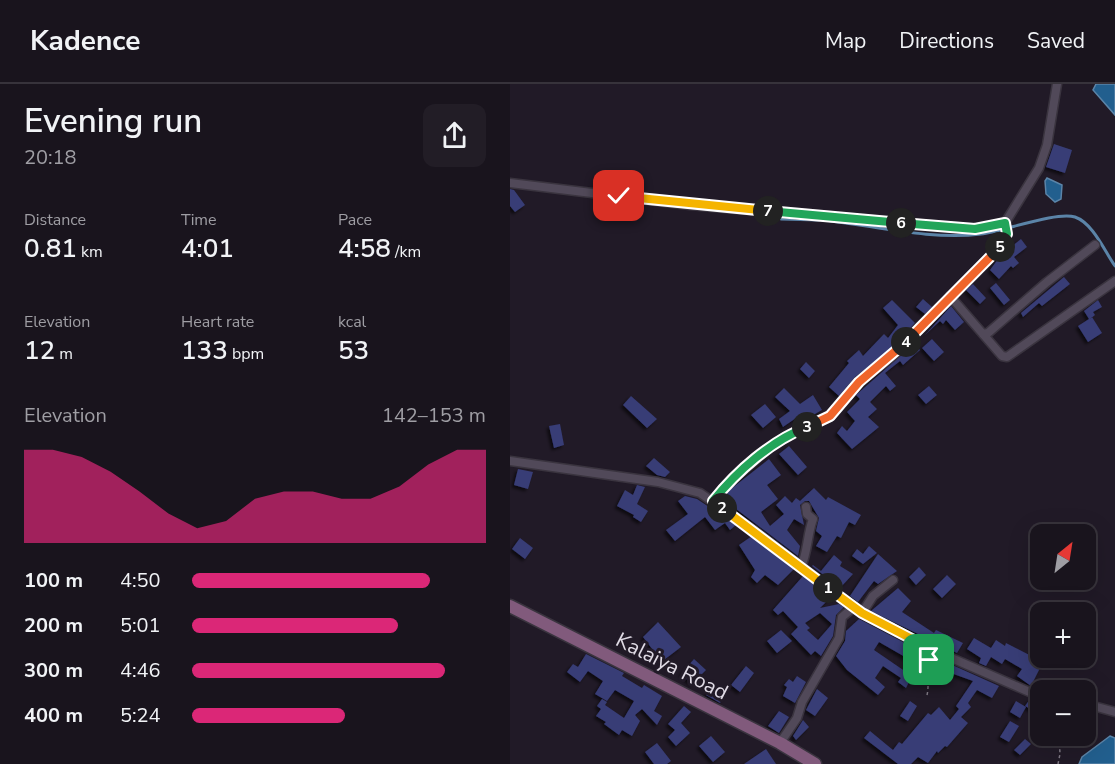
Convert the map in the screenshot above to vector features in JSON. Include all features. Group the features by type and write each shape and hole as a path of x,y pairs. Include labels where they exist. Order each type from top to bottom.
{"main road":[{"name":"Kalaiya Road","path":"510,606 780,743 815,764"}],"street":[{"path":"713,501 726,485 770,447 790,434 830,416 859,382 894,355 1002,245 1006,227 1039,168 1047,145 1057,84"},
{"path":"510,183 690,205 975,229 1006,227"},
{"path":"983,334 988,333 1047,282 1095,245"},
{"path":"950,296 1002,356 1007,357 1115,281"},
{"path":"510,461 658,483 700,493 862,613 933,650 1030,692"},
{"path":"801,567 808,549 807,533 813,519 807,513 806,507"},
{"path":"862,613 873,596 893,580"},
{"path":"780,743 797,718 802,702 839,638 842,617 854,607"},
{"path":"1096,707 1115,712"}],"path":[{"path":"927,695 929,687 926,670 933,650"},
{"path":"1058,764 1060,746"}],"water":[{"path":"1096,84 1115,84 1115,115 1093,90"},
{"path":"1047,178 1062,185 1061,199 1055,202 1046,194 1045,181"},
{"path":"1110,736 1115,738 1115,764 1079,764 1082,757"}],"building":[{"path":"1054,144 1072,150 1065,173 1046,167"},
{"path":"510,189 514,190 525,205 515,212 510,206"},
{"path":"1021,239 1027,247 1014,257 1019,263 1013,268 1011,266 999,279 990,270 1001,255"},
{"path":"1064,277 1070,284 1042,306 1039,303 1023,317 1021,313"},
{"path":"996,283 1010,300 1004,305 990,288"},
{"path":"973,284 986,298 980,304 966,290"},
{"path":"923,299 932,307 925,314 916,307"},
{"path":"892,300 915,323 890,350 855,377 839,396 829,387 849,363 847,361 859,350 863,356 884,334 888,338 898,325 883,308"},
{"path":"1098,300 1102,307 1093,312 1095,315 1092,317 1102,333 1088,342 1078,326 1089,319 1084,311"},
{"path":"951,306 964,322 955,330 946,320 943,324 940,321 925,335"},
{"path":"932,339 944,352 934,361 922,348"},
{"path":"914,344 920,350 903,365 900,361 885,373 896,386 890,391 886,386 870,402 877,409 868,417 879,427 852,449 837,433 842,426 847,431 855,421 847,412 860,399 856,395"},
{"path":"806,362 815,371 809,378 800,369"},
{"path":"929,386 937,395 926,404 918,395"},
{"path":"784,388 800,404 813,395 822,410 799,423 796,418 783,427 779,419 790,411 775,397"},
{"path":"631,396 657,419 647,428 623,405"},
{"path":"765,404 776,417 763,428 751,415"},
{"path":"560,424 564,445 554,448 549,426"},
{"path":"789,446 807,467 798,475 779,454"},
{"path":"654,458 670,472 665,477 657,475 646,466"},
{"path":"769,459 781,475 767,485 778,499 761,512 770,526 784,514 776,505 785,496 792,503 796,498 800,501 814,488 826,500 828,497 861,515 855,525 849,522 841,538 837,536 827,552 816,546 822,536 816,531 819,518 809,501 800,505 804,525 794,519 787,530 800,546 798,556 723,499 731,489"},
{"path":"518,469 533,472 528,489 514,485"},
{"path":"637,485 645,487 637,504 648,511 641,522 633,517 634,515 617,506 625,490 633,495"},
{"path":"685,496 697,499 736,525 730,530 725,523 715,530 705,517 675,541 666,530 688,514 678,501"},
{"path":"752,536 794,569 778,585 765,575 757,583 751,577 755,570 739,545"},
{"path":"520,538 533,548 525,559 512,549"},
{"path":"869,546 877,553 863,564 852,556 857,549 863,554"},
{"path":"878,554 897,571 878,584 874,581 858,602 850,596"},
{"path":"834,555 842,562 840,566 853,574 840,588 812,566 821,571"},
{"path":"919,567 926,575 916,585 909,577"},
{"path":"947,575 956,584 942,598 933,589"},
{"path":"803,576 831,597 820,608 839,604 844,607 836,615 833,636 821,656 815,651 811,655 791,634 798,627 783,611 778,615 773,610","holes":["820,613 832,624 818,640 807,630 810,628 805,623"]},
{"path":"898,588 911,601 902,612 934,633 936,630 963,643 957,653 871,611"},
{"path":"859,619 924,653 919,665 879,642 874,650 912,676 906,688 898,682 901,678 883,666 875,678 885,687 878,695 847,670 836,656 845,641 846,631"},
{"path":"658,622 681,647 664,660 658,653 656,654 643,637"},
{"path":"781,630 792,641 777,653 767,641"},
{"path":"974,638 991,648 996,640 1030,655 1030,668 1040,668 1034,680 1030,680 1030,685 1017,676 1022,669 1005,659 1002,664 991,657 986,666 979,663 981,658 967,649"},
{"path":"586,654 624,673 622,676 642,688 644,685 662,696 654,711 662,716 657,725 642,709 635,715 640,721 632,736 622,730 619,735 596,716 601,709 597,706 602,699 607,702 605,705 624,718 634,701 615,690 607,701 595,694 603,681 588,671 580,682 567,672 573,664 578,667"},
{"path":"694,659 706,670 692,684 681,674"},
{"path":"941,660 999,686 992,698 977,690 968,703 971,707 961,717 968,723 947,747 945,746 938,753 937,751 928,763 918,757 911,764 898,764 864,738 870,731 893,750 899,742 902,744 928,713 931,715 939,707 950,720 959,709 956,706 973,681 948,672 939,665"},
{"path":"746,666 754,673 740,692 731,685"},
{"path":"797,676 806,682 795,703 783,696 787,687 784,685 789,679 793,682"},
{"path":"710,689 724,697 720,703 706,695"},
{"path":"817,689 828,698 815,716 806,710"},
{"path":"1030,699 1030,709 1025,706"},
{"path":"910,701 917,706 908,721 900,716"},
{"path":"1016,701 1026,707 1020,718 1010,712"},
{"path":"684,706 691,712 681,723 690,733 676,746 668,737 675,730 668,724"},
{"path":"779,711 789,717 779,733 768,726"},
{"path":"803,720 809,727 796,740 793,736"},
{"path":"1010,721 1019,726 1009,742 1000,737"},
{"path":"711,736 725,752 713,762 699,746"},
{"path":"1025,739 1030,743 1020,755 1014,750"},
{"path":"657,743 671,761 667,764 654,764 645,752"},
{"path":"766,749 776,764 744,764"}],"waterway":[{"path":"831,221 906,232 963,235 981,234 1056,217 1075,217 1093,231 1115,266"},
{"path":"781,219 819,220"}],"route":[{"path":"619,196 690,205 975,229 1005,223 1007,234 1002,245 961,284 894,355 859,382 830,416 819,423 790,434 770,447 726,485 713,501 862,613 933,650 929,660"}]}
